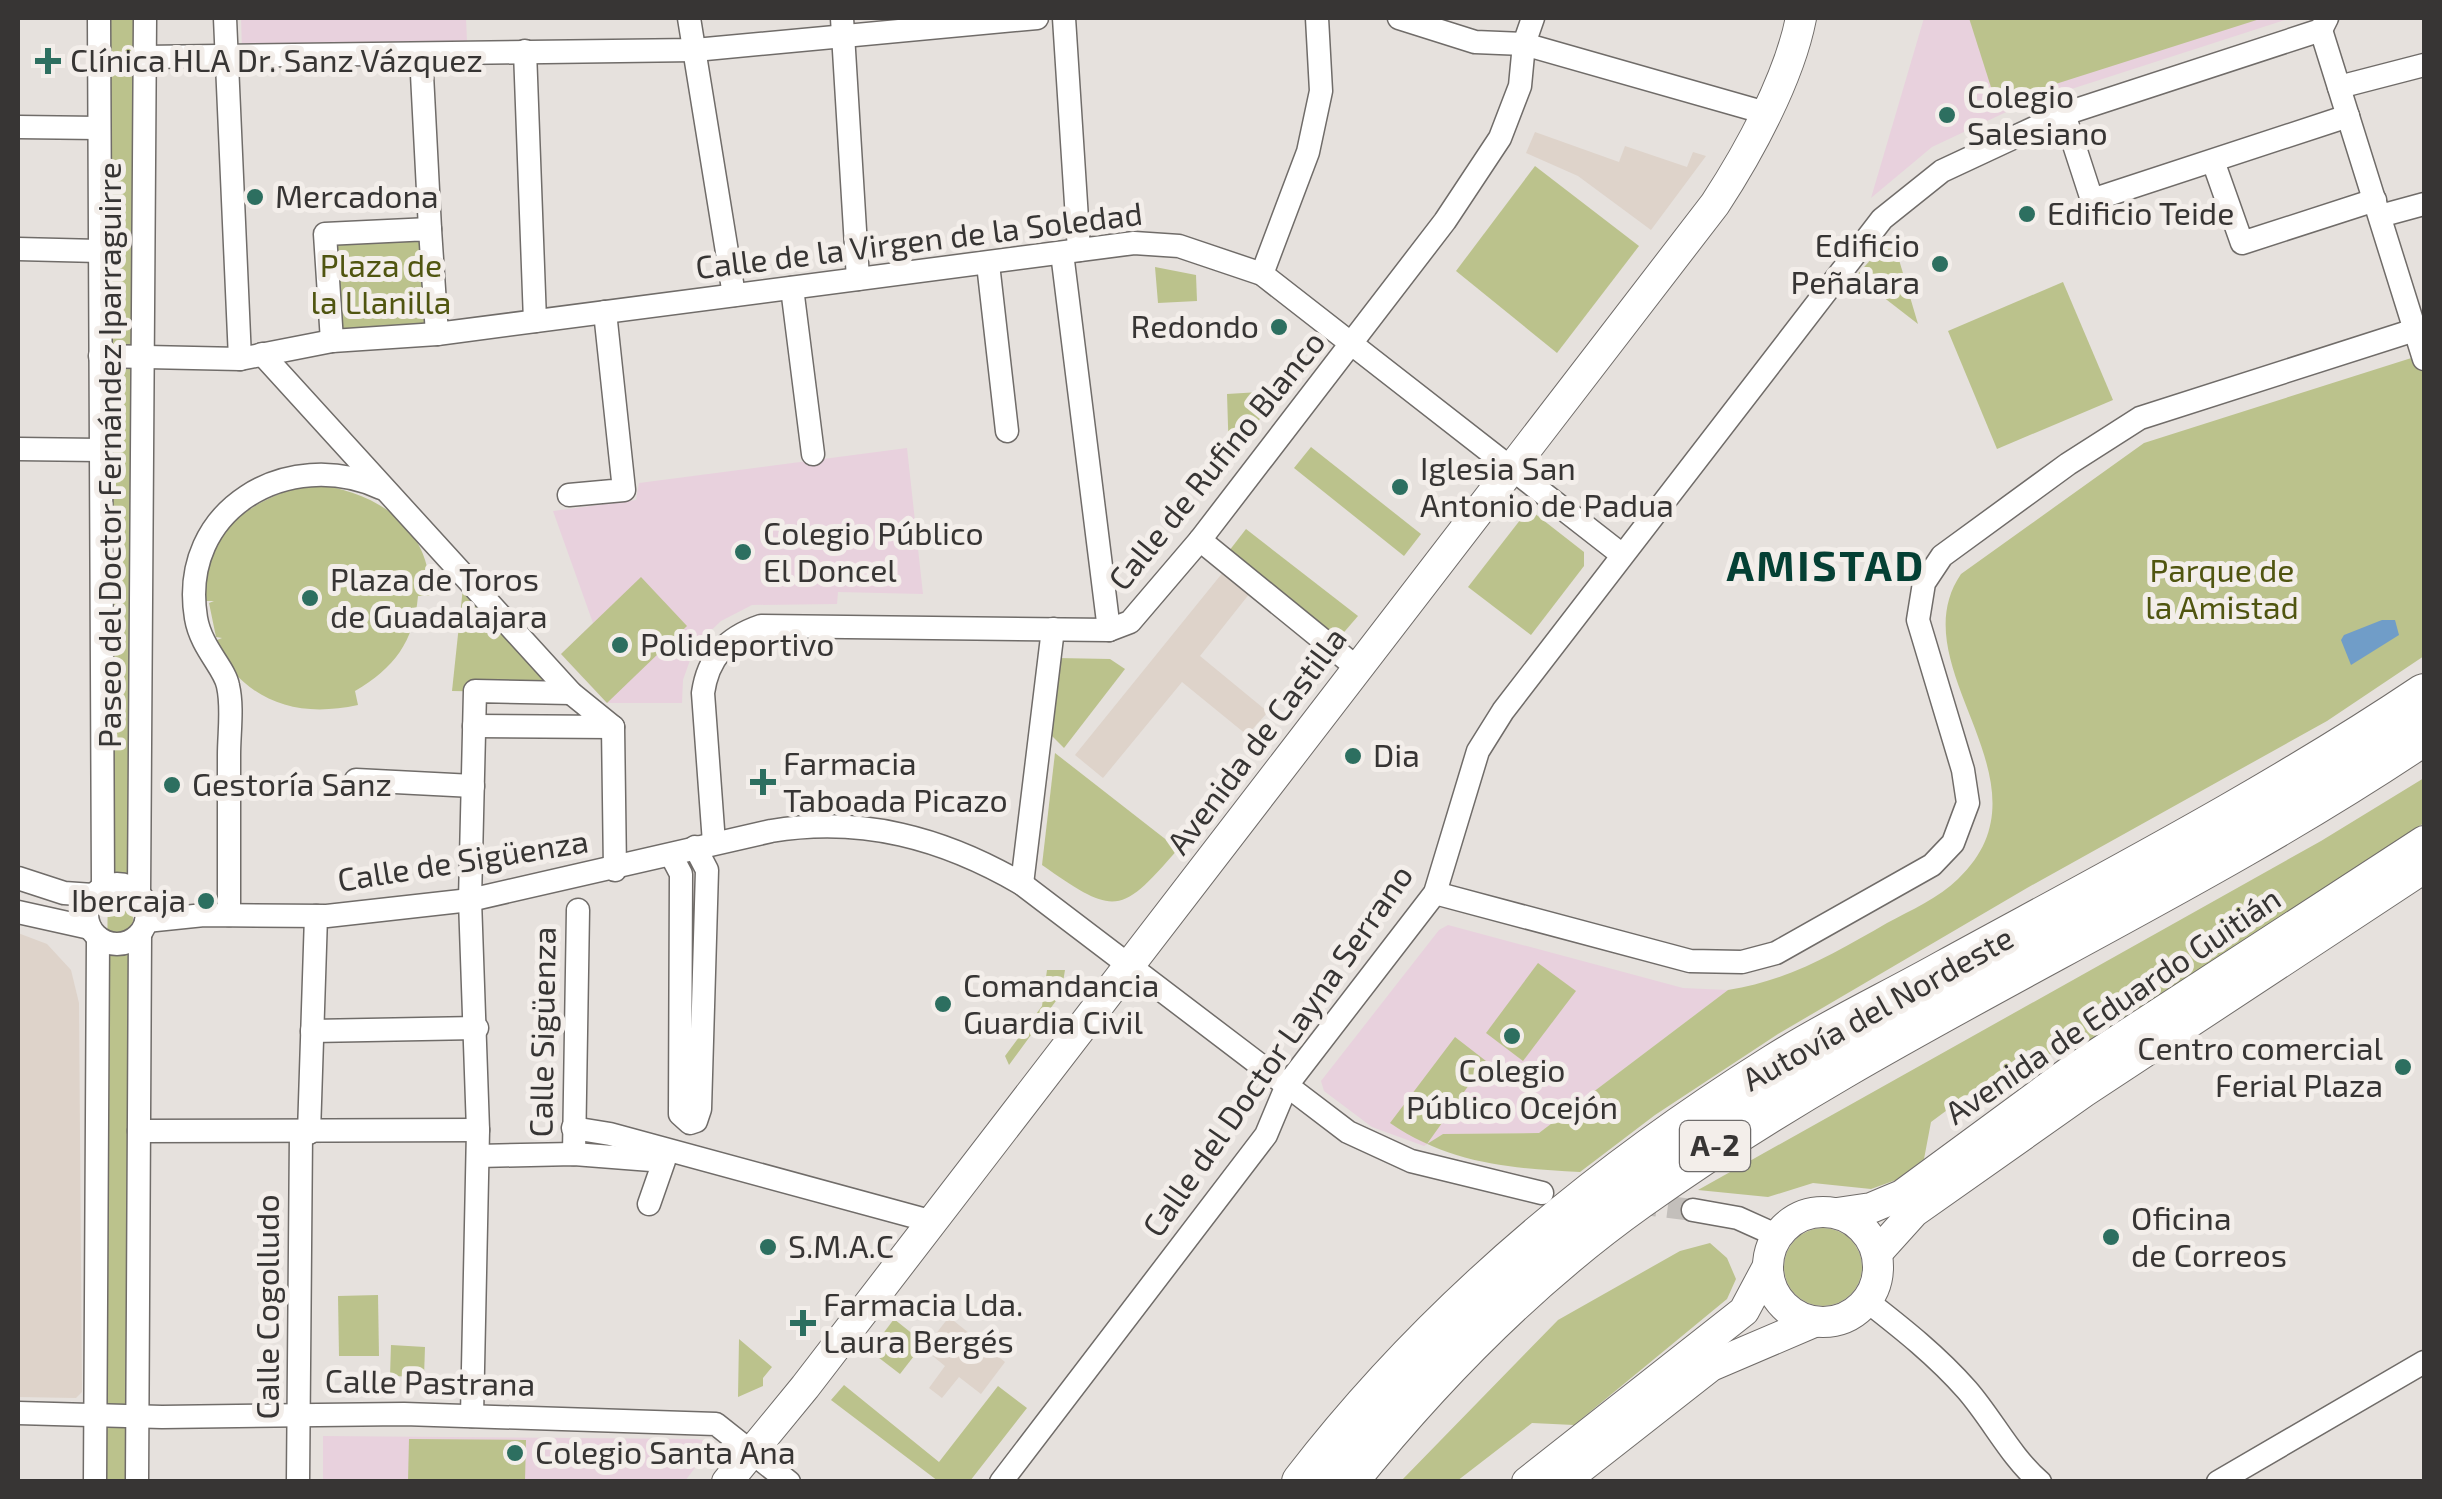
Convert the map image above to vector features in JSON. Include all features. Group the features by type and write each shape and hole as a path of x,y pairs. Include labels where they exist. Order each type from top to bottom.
{"highway":[{"name":"Autovía del Nordeste","path":"1302,1482 1396,1369 1465,1301 1543,1230 1684,1123 1779,1061 2334,755 2424,694"},
{"name":"Autovía del Nordeste","path":"1347,1482 1420,1394 1486,1326 1636,1200 1801,1091 2150,900 2352,784 2424,735"}],"street":[{"name":"Paseo del Doctor Fernández Iparraguirre","path":"98,891 99,18"},
{"name":"Paseo del Doctor Fernández Iparraguirre","path":"141,895 146,18"},
{"path":"225,18 251,357 385,490 571,692 612,727 615,870"},
{"path":"688,18 734,295"},
{"path":"144,57 228,59 695,50 842,27 1037,18"},
{"path":"1064,18 1070,252 1109,630"},
{"path":"1262,274 1308,152 1321,91 1317,18"},
{"path":"1399,18 1475,42 1524,44 1766,112"},
{"name":"Calle de Rufino Blanco","path":"705,845 702,694 706,671 716,655 742,632 761,626 1109,630 1130,622 1200,540 1353,344 1500,138 1520,86 1524,44 1533,18"},
{"name":"Avenida de Castilla","path":"728,1482 1715,204 1742,163 1766,112 1801,18"},
{"path":"2324,24 2348,116 2420,329 2424,358"},
{"name":"Calle del Doctor Layna Serrano","path":"1001,1482 1266,1135 1288,1086 1435,893 1478,751 1621,554 1882,219 1942,170 2064,114 2324,24"},
{"path":"842,27 858,279"},
{"path":"525,51 535,320"},
{"path":"422,56 436,334"},
{"path":"2339,87 2424,64"},
{"path":"2064,114 2092,200 2348,116"},
{"path":"18,128 99,128"},
{"path":"2213,161 2242,243 2377,208 2424,204"},
{"path":"332,340 325,234 430,229"},
{"name":"Calle de la Virgen de la Soledad","path":"100,356 251,357 332,340 436,334 1134,244 1179,246 1262,274 1621,554"},
{"path":"18,249 99,250"},
{"path":"988,264 1006,431"},
{"path":"792,288 813,454"},
{"path":"569,495 624,490 605,312"},
{"path":"1435,893 1690,961 1718,964 1776,953 1858,907 1944,855 1965,816 1968,803 1963,770 1918,620 1924,584 1942,556 2068,464 2140,418 2420,329"},
{"path":"18,450 100,450"},
{"path":"229,914 228,684 202,641 196,616 195,585 202,554 217,526 251,494 294,474 341,474 385,490"},
{"path":"1200,540 1356,667"},
{"path":"1022,884 1054,629"},
{"path":"472,1416 478,1156 470,900 475,691 571,692"},
{"path":"474,726 612,727"},
{"path":"356,780 472,786"},
{"name":"Calle de Sigüenza","path":"143,928 204,915 316,916 470,900 615,870 705,845 818,823 852,825 946,846 1022,884 1348,1132 1385,1150 1469,1178 1542,1193"},
{"name":"Avenida de Eduardo Guitián","path":"1836,1213 1871,1208 1902,1195 2069,1072 2424,842"},
{"path":"671,855 681,874 680,1114 690,1122 696,1121 700,1109 705,845"},
{"name":"Avenida de Eduardo Guitián","path":"1877,1254 1914,1212 2084,1092 2424,868"},
{"path":"18,878 64,894 98,891 119,883 141,895 137,1482"},
{"path":"96,1482 94,933 87,911 98,891"},
{"name":"Calle de Sigüenza","path":"141,895 204,915"},
{"name":"Calle Sigüenza","path":"574,1154 578,910"},
{"path":"18,912 121,944 143,928"},
{"name":"Calle Cogolludo","path":"298,1482 305,1133 316,916"},
{"path":"312,1031 476,1028"},
{"path":"574,1128 610,1134 930,1221"},
{"path":"140,1131 478,1130"},
{"name":"Calle Sigüenza","path":"478,1156 574,1154 664,1161 649,1204"},
{"path":"1693,1210 1738,1218 1778,1236"},
{"path":"1527,1482 1744,1312 1768,1266 1778,1236 1804,1216 1836,1213 1855,1221 1869,1235 1877,1254 1878,1278 1868,1301 1834,1322 1814,1322 1799,1317 1776,1296 1768,1266"},
{"path":"1868,1301 1945,1367 2020,1465 2040,1482"},
{"path":"1563,1482 1711,1366 1814,1322"},
{"path":"2218,1482 2424,1362"},
{"name":"Calle Pastrana","path":"18,1413 137,1417 472,1416 716,1424 789,1482"}],"shaded area":[{"path":"241,18 466,18 467,41 242,49"},
{"name":"Colegio Salesiano","path":"1924,18 2291,18 2019,106 1932,147 1871,198"},
{"path":"1535,132 1619,162 1625,146 1687,167 1693,152 1706,156 1651,230 1578,176 1526,153"},
{"name":"Colegio Público El Doncel","path":"907,448 923,594 838,592 837,604 752,605 721,621 695,646 683,680 682,703 607,703 561,654 593,623 553,511 636,500 639,483"},
{"path":"1224,571 1250,593 1200,656 1268,712 1247,735 1182,682 1103,778 1075,755"},
{"name":"Colegio Público Ocejón","path":"1448,925 1683,988 1728,990 1539,1133 1443,1134 1424,1146 1372,1127 1324,1091 1321,1081 1439,930"},
{"path":"18,933 47,944 71,970 79,1003 82,1392 76,1398 18,1397"},
{"path":"949,1317 1005,1362 981,1394 959,1377 942,1398 929,1388 945,1366 924,1349"},
{"name":"Colegio Santa Ana","path":"323,1436 696,1439 707,1441 710,1448 685,1481 323,1482"}],"green space":[{"path":"110,18 136,18 131,1481 106,1482"},
{"path":"1969,18 2263,18 1996,103"},
{"path":"1535,166 1639,246 1557,353 1456,271"},
{"name":"Plaza de la Llanilla","path":"430,229 437,334 332,341 325,234"},
{"path":"1892,236 1918,324 1856,276"},
{"path":"1155,267 1196,275 1197,301 1158,303"},
{"path":"2063,282 2113,400 1997,449 1948,331"},
{"name":"Parque de la Amistad","path":"2424,354 2424,656 2327,721 2027,888 1778,1034 1655,1115 1580,1172 1481,1161 1427,1144 1443,1134 1539,1133 1728,990 1771,980 1810,964 1950,886 1985,842 1992,804 1987,765 1948,648 1947,610 1961,574 2144,443"},
{"path":"1276,391 1271,405 1229,458 1227,394"},
{"path":"1311,447 1421,534 1404,556 1294,468"},
{"name":"Plaza de Toros de Guadalajara","path":"311,483 357,494 395,516 421,549 431,596 418,596 407,640 381,673 355,691 358,705 334,709 292,707 273,701 240,678 212,642 222,638 216,637 209,603 214,601 203,601 212,554 234,522 268,499"},
{"path":"1534,513 1584,552 1584,566 1531,635 1468,587 1524,515"},
{"path":"1246,529 1358,616 1339,638 1229,551"},
{"name":"Polideportivo","path":"641,577 687,626 607,703 561,654"},
{"path":"464,578 571,693 452,691"},
{"path":"1057,658 1110,659 1125,669 1064,748 1049,733"},
{"path":"1055,753 1178,849 1129,897 1102,900 1042,865"},
{"path":"2424,778 2424,823 2069,1058 2028,1050 1931,1122 1924,1159 1896,1180 1871,1189 1813,1183 1768,1197 1698,1190 2321,841"},
{"path":"1538,963 1576,991 1523,1061 1486,1033"},
{"path":"1047,970 1065,970 1061,994 1009,1065 1005,1056 1042,1006"},
{"path":"1455,1037 1486,1061 1427,1144 1390,1123"},
{"path":"1823,1228 1851,1239 1862,1267 1851,1295 1823,1306 1795,1295 1784,1267 1795,1239"},
{"path":"1710,1243 1727,1258 1736,1279 1727,1299 1574,1425 1532,1423 1457,1481 1401,1481 1558,1320 1680,1251"},
{"path":"378,1295 379,1356 339,1356 338,1296"},
{"path":"894,1319 924,1343 900,1374 870,1351"},
{"path":"739,1339 772,1367 763,1378 763,1386 738,1397"},
{"path":"391,1345 425,1347 424,1377 390,1376"},
{"path":"844,1385 939,1462 998,1386 1027,1408 970,1481 938,1481 831,1400"},
{"path":"409,1439 526,1440 525,1481 408,1481"}],"water":[{"path":"2382,620 2395,620 2399,635 2351,665 2341,640 2344,635"}],"tunnel":[{"path":"1635,1203 1693,1210"}],"place":[{"name":"Clínica HLA Dr. Sanz Vázquez","path":"48,61"},
{"name":"Colegio Salesiano","path":"1947,115"},
{"name":"Mercadona","path":"255,197"},
{"name":"Edificio Teide","path":"2027,214"},
{"name":"Edificio Peñalara","path":"1940,264"},
{"name":"Redondo","path":"1279,327"},
{"name":"Iglesia San Antonio de Padua","path":"1400,487"},
{"name":"Colegio Público El Doncel","path":"743,552"},
{"name":"Plaza de Toros de Guadalajara","path":"310,598"},
{"name":"Polideportivo","path":"620,645"},
{"name":"Dia","path":"1353,756"},
{"name":"Farmacia Taboada Picazo","path":"763,782"},
{"name":"Gestoría Sanz","path":"172,785"},
{"name":"Ibercaja","path":"206,901"},
{"name":"Comandancia Guardia Civil","path":"943,1004"},
{"name":"Colegio Público Ocejón","path":"1512,1036"},
{"name":"Centro comercial Ferial Plaza","path":"2403,1067"},
{"name":"Oficina de Correos","path":"2111,1237"},
{"name":"S.M.A.C","path":"768,1247"},
{"name":"Farmacia Lda. Laura Bergés","path":"803,1323"},
{"name":"Colegio Santa Ana","path":"515,1453"}],"district":[{"name":"AMISTAD","path":"1826,566"}]}
